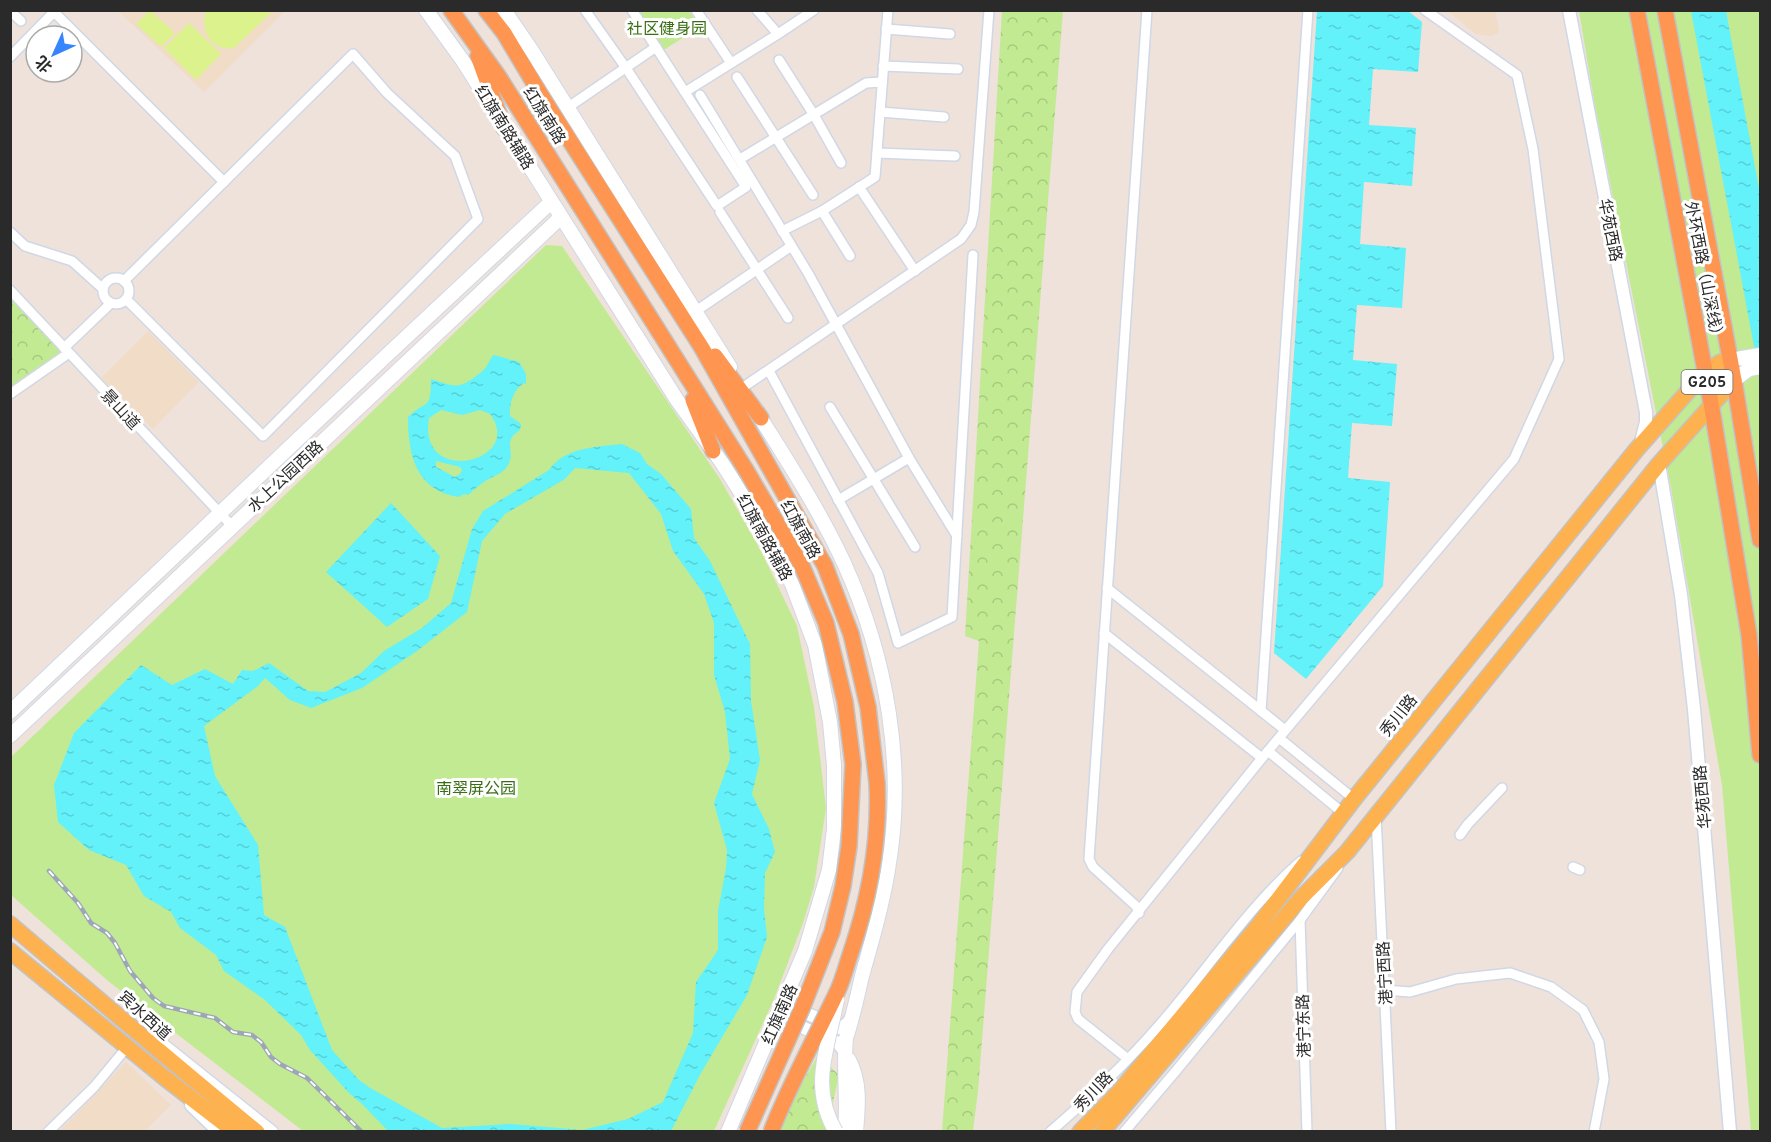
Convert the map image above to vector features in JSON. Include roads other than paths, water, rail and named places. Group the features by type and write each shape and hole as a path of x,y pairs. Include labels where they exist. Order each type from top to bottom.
{"highway":[{"name":"红旗南路","path":"451,10 500,77 746,470 802,566 826,623 845,702 853,764 849,846 843,886 832,932 803,1006 747,1131"},
{"name":"红旗南路","path":"486,10 504,33 702,348 825,566 851,634 868,707 877,783 876,841 866,901 839,988 771,1131"},
{"name":"外环西路（山深线）","path":"1637,10 1706,371 1749,636 1761,755"},
{"name":"外环西路（山深线）","path":"1665,10 1734,380 1761,540"},
{"path":"469,33 504,128"},
{"path":"702,348 715,356 761,418"},
{"path":"675,359 713,451"}],"main road":[{"name":"红旗南路辅路","path":"426,10 464,61 677,400 757,518 792,584 815,645 830,722 835,810 829,870 806,951 728,1131"},
{"path":"504,10 696,311 819,514 844,564 867,625 889,709 895,769 894,825 879,910 855,1012 846,1038 847,1114 845,1131"},
{"name":"水上公园西路","path":"10,712 551,202"},
{"name":"水上公园西路","path":"10,736 561,217"},
{"name":"秀川路","path":"1080,1130 1119,1092 1282,897 1354,799 1660,421 1706,371 1721,362 1730,360 1756,362"},
{"name":"秀川路","path":"1102,1131 1301,898 1347,852 1674,445 1711,403 1756,362"},
{"path":"1660,421 1679,410 1684,410 1686,413 1687,422 1674,445"},
{"name":"宾水西道","path":"10,924 110,1007 152,1046 257,1131"},
{"name":"宾水西道","path":"10,951 165,1078 235,1131"},
{"path":"836,1131 825,1110 820,1084 839,988"},
{"path":"845,1052 855,1071 859,1095 856,1131"}],"street":[{"path":"585,10 717,206 746,187 632,10"},
{"path":"696,10 731,63"},
{"path":"757,10 778,34"},
{"path":"685,92 814,10"},
{"path":"782,231 822,211 875,177 888,10"},
{"path":"742,388 961,239 971,225 974,212 989,10"},
{"path":"1139,913 1136,906 1093,867 1089,859 1147,10"},
{"path":"1261,711 1308,10"},
{"path":"1128,1059 1078,1019 1074,1004 1077,992 1265,754 1514,459 1559,359 1533,149 1517,75 1425,10"},
{"name":"华苑西路","path":"1571,10 1650,411 1654,420 1660,421"},
{"name":"华苑西路","path":"1571,10 1646,412 1644,431 1637,449"},
{"path":"10,11 21,21"},
{"path":"10,57 55,11 224,182"},
{"path":"886,28 950,34"},
{"path":"567,108 656,47"},
{"path":"124,281 353,54 387,93 455,156 478,219 262,436 126,299"},
{"path":"779,60 841,163"},
{"path":"884,66 958,69"},
{"path":"737,77 813,195"},
{"path":"740,159 866,83 882,82"},
{"path":"700,95 740,159 790,247 808,273 909,458 957,537"},
{"path":"880,112 944,117"},
{"path":"877,153 955,156"},
{"path":"859,187 915,271"},
{"path":"822,211 850,256"},
{"path":"720,212 788,318"},
{"path":"10,232 25,246 72,261 102,288 104,297 110,304"},
{"path":"696,311 790,247"},
{"path":"768,371 878,573 898,643 952,617 972,255"},
{"path":"10,394 67,350 110,304 119,304 126,299 129,288 120,279 111,279 102,288"},
{"name":"景山道","path":"10,290 232,526"},
{"path":"830,407 915,547"},
{"path":"838,500 909,458"},
{"name":"华苑西路","path":"1659,464 1681,595 1694,709 1730,1131"},
{"path":"1107,588 1261,711 1282,734 1354,799"},
{"path":"1104,633 1343,813"},
{"path":"1460,835 1502,788"},
{"name":"港宁西路","path":"1376,815 1390,1131"},
{"path":"1050,1131 1083,1104 1128,1059 1155,1030 1284,875 1318,845"},
{"path":"1124,1131 1300,920 1330,881 1347,852"},
{"name":"港宁东路","path":"1300,920 1307,1131"},
{"path":"1385,990 1410,992 1456,979 1510,973 1551,987 1583,1010 1599,1042 1604,1079 1594,1131"},
{"path":"790,988 795,1003 808,1014 840,1028 847,1024 855,1012"},
{"path":"110,1007 154,1038 272,1131"},
{"path":"773,1028 779,1023 788,1021 838,1043 845,1052"},
{"path":"48,1131 94,1087 128,1046"},
{"path":"165,1078 219,1131"}],"water":[{"path":"1317,11 1408,11 1422,22 1418,72 1373,69 1369,125 1416,128 1412,186 1364,182 1360,244 1406,248 1402,308 1357,305 1353,360 1397,364 1392,426 1352,423 1348,478 1390,482 1383,586 1306,679 1274,653"},
{"path":"1691,11 1726,11 1760,194 1760,378"},
{"path":"493,356 519,362 526,374 526,384 524,383 514,393 510,407 510,416 521,424 520,430 510,442 509,463 502,471 468,495 464,494 459,497 444,493 424,479 417,469 410,445 408,417 428,401 431,379 449,385 464,384 483,371","holes":["441,410 462,415 480,410 490,414 497,431 494,445 483,455 469,460 453,460 439,454 430,440 429,418","436,461 460,467 462,470 455,477 436,467"]},
{"path":"622,444 640,453 647,464 661,474 691,509 694,538 710,561 750,644 751,701 760,760 752,794 769,829 775,852 765,873 764,908 767,937 747,995 701,1073 671,1131 388,1131 349,1093 310,1050 301,1035 265,1000 224,971 216,955 180,928 171,912 144,896 126,865 89,850 58,822 54,785 74,733 141,665 172,685 205,669 233,684 242,670 253,671 269,663 308,691 325,692 361,673 384,651 422,628 451,603 472,529 483,511 549,470 556,462 572,452","holes":["575,468 629,473 661,514 673,551 704,594 714,623 714,675 725,712 730,759 714,803 727,850 718,911 718,950 696,982 693,1033 663,1102 628,1119 582,1130 511,1124 442,1128 359,1080 332,1050 285,927 264,915 258,845 215,776 204,726 258,686 265,678 290,700 311,708 362,688 417,651 467,612 482,541 505,514 565,479"]},
{"path":"391,503 440,556 428,599 387,627 326,572"}],"railway":[{"path":"49,871 78,903 91,923 107,933 130,971 153,998 164,1006 215,1018 233,1032 252,1035 261,1042 271,1057 307,1078 362,1132"}],"park label":[{"name":"社区健身园","path":"667,28"},
{"name":"南翠屏公园","path":"476,788"}]}
